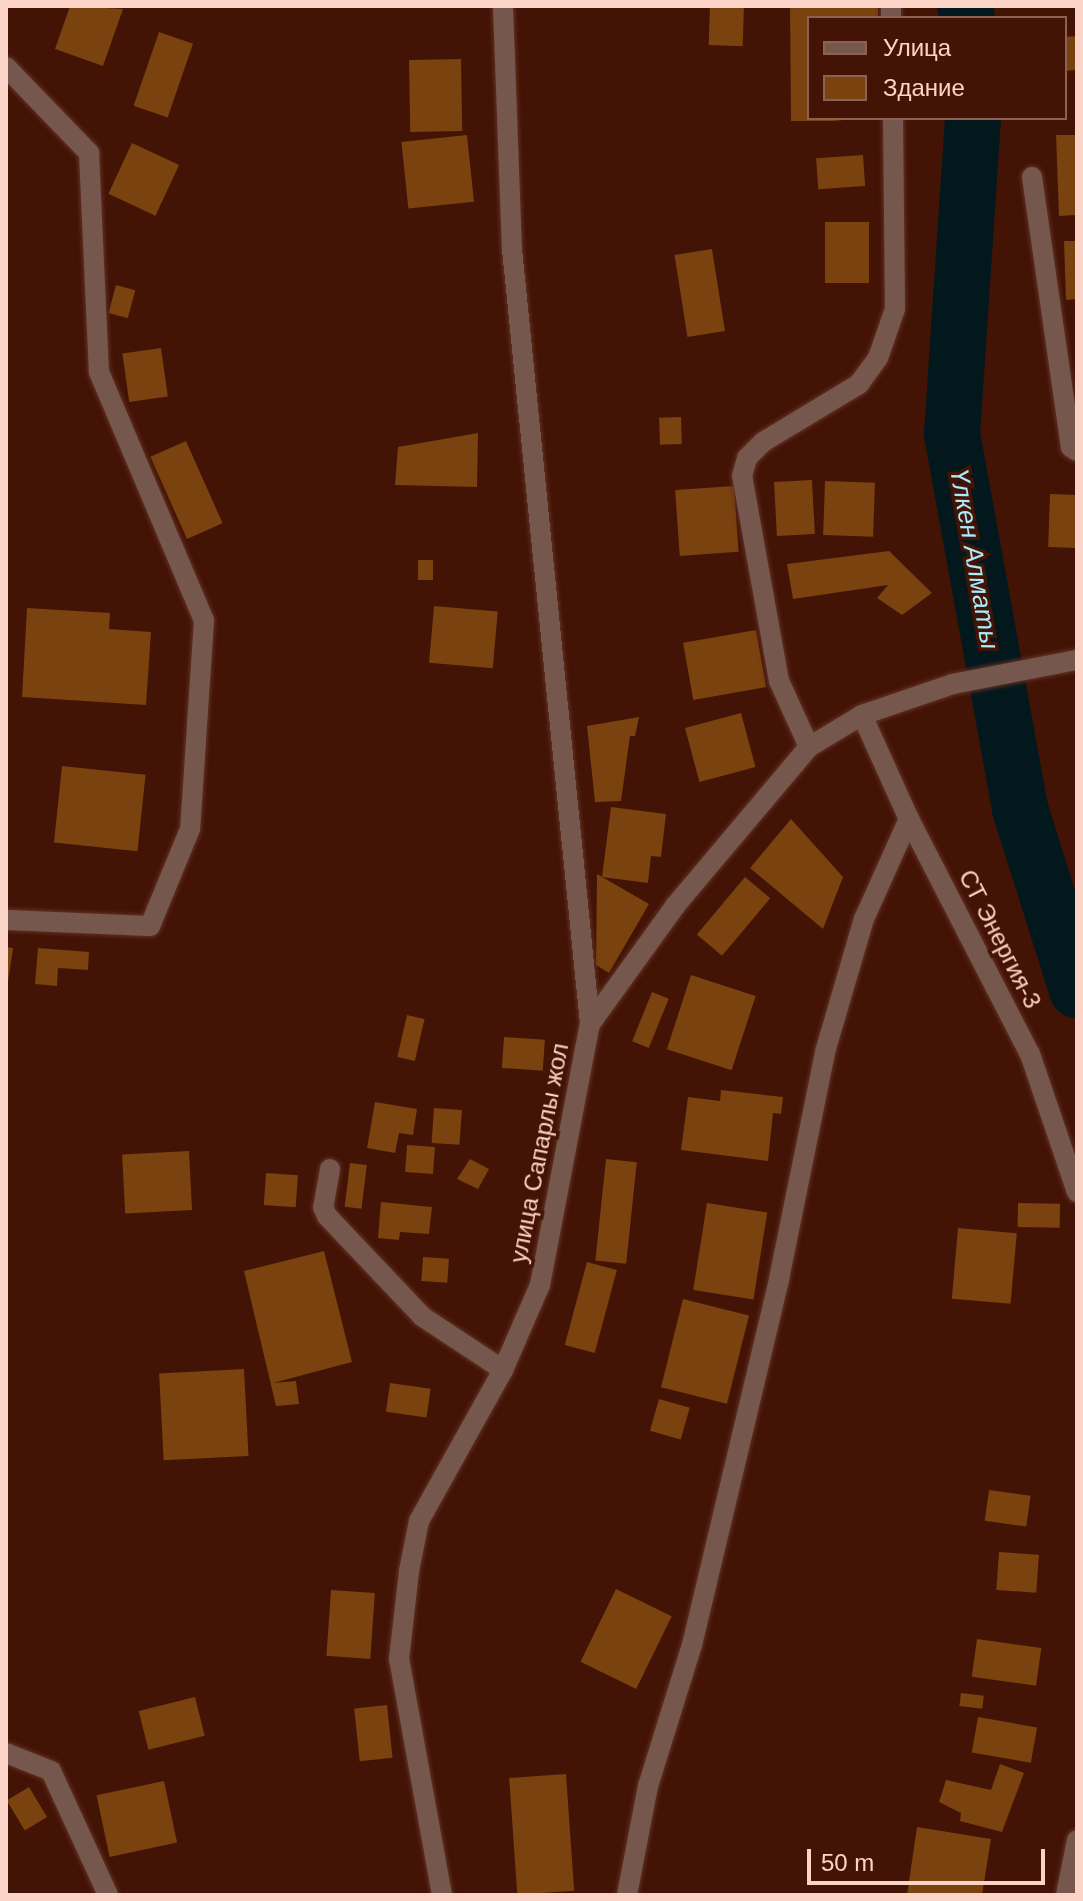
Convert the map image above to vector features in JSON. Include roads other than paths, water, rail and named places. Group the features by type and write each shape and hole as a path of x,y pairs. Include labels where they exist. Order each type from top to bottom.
{"street":[{"path":"503,6 512,249 590,1024"},
{"path":"6,67 89,153 99,372 204,620 190,829 150,926 6,920"},
{"path":"809,747 779,681 742,476 747,458 763,442 859,384 878,358 895,309 893,120"},
{"path":"1032,177 1071,447 1077,451"},
{"name":"улица Сапарлы жол","path":"442,1895 399,1659 419,1521 503,1370 540,1285 590,1024 675,906 809,747 862,715 953,684 1077,660"},
{"name":"СТ Энергия-3","path":"862,715 909,819 1030,1054 1077,1192"},
{"path":"627,1895 648,1786 692,1645 772,1310 825,1052 864,919 909,819"},
{"path":"330,1169 323,1207 327,1216 423,1317 503,1370"},
{"path":"6,1753 51,1771 108,1895"},
{"path":"1066,1895 1077,1840"}],"waterway":[{"name":"Үлкен Алматы","path":"965,6 967,16"},
{"name":"Үлкен Алматы","path":"973,120 952,434 1020,809 1077,990"}]}
